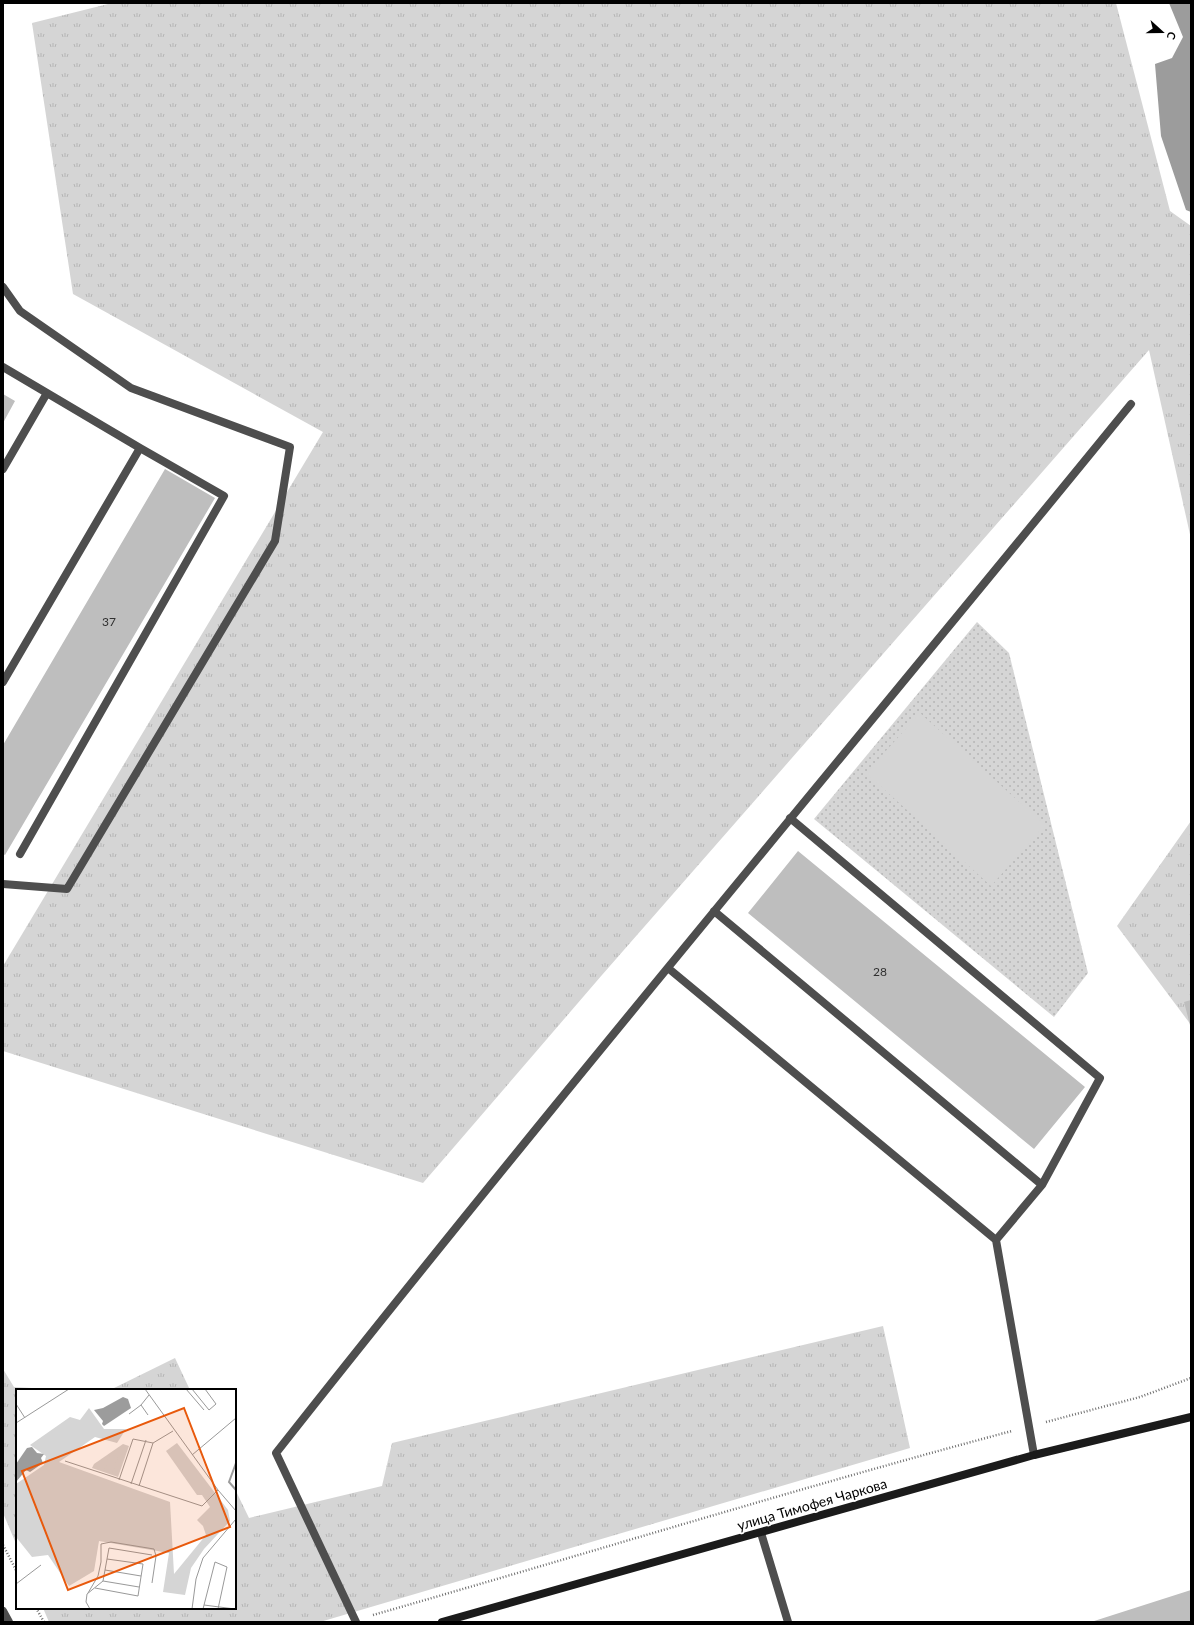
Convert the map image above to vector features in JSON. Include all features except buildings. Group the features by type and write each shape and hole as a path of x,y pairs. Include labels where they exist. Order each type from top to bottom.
{"main road":[{"name":"улица Тимофея Чаркова","path":"442,1622 1034,1455 1191,1417"}],"street":[{"path":"3,287 20,311 131,388 290,447 275,541 67,889 3,884"},
{"path":"3,367 224,496 20,854"},
{"path":"3,469 47,393"},
{"path":"355,1621 276,1453 385,1315 790,818 1131,404"},
{"path":"3,682 140,448"},
{"path":"790,818 1100,1078 1042,1185 996,1240"},
{"path":"714,912 1042,1185"},
{"path":"668,968 996,1240 1034,1455"},
{"path":"761,1532 788,1622"},
{"path":"3,1611 9,1622"}],"path":[{"path":"355,1621 515,1575 882,1465 1140,1397 1191,1378"},
{"path":"3,1546 16,1570"},
{"path":"37,1609 44,1622"}],"green space":[{"path":"112,3 1116,3 1170,211 1191,226 1191,539 1149,350 602,975 423,1183 3,1051 3,966 323,432 73,294 32,23"},
{"path":"977,622 1009,653 1088,973 1054,1017 814,819"},
{"path":"920,713 1045,825 991,886 866,773"},
{"path":"1191,821 1191,1025 1117,926"},
{"path":"883,1326 910,1448 320,1622 49,1622 43,1609 236,1609 236,1491 249,1518 382,1486 392,1443"},
{"path":"175,1358 190,1389 112,1389"},
{"path":"3,1369 14,1387 49,1389 16,1389 16,1544 3,1513"}],"shaded area":[{"path":"1169,3 1191,3 1191,212 1186,210 1161,136 1155,64 1172,58 1183,37"}]}
